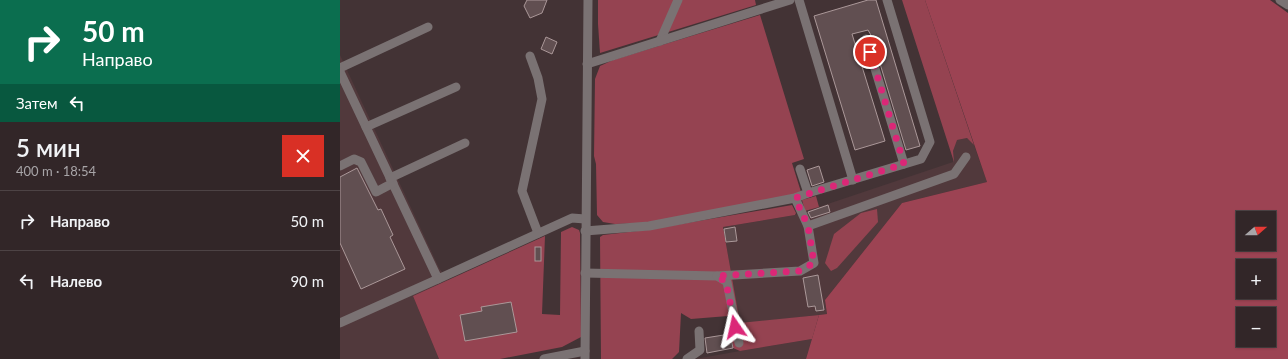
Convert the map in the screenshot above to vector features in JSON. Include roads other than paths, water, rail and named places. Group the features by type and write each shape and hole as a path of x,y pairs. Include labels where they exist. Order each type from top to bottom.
{"street":[{"path":"544,359 585,355 588,0"},
{"path":"660,41 678,0"},
{"path":"587,64 790,0"},
{"path":"799,0 853,180"},
{"path":"585,231 648,226 795,198 921,159 930,142 886,0"},
{"path":"1280,0 1288,6"},
{"path":"340,68 428,27"},
{"path":"866,39 904,164"},
{"path":"530,56 538,78 542,99 522,191 538,233"},
{"path":"340,73 438,279"},
{"path":"366,127 456,86"},
{"path":"340,166 354,159 361,162 376,192 391,181 465,143"},
{"path":"808,226 954,174 966,157"},
{"path":"800,168 808,193"},
{"path":"585,273 717,276 800,271 814,263 808,226 795,198"},
{"path":"340,323 572,218 585,219"},
{"path":"717,276 726,282 739,343"},
{"path":"687,359 700,350 699,331"}]}
